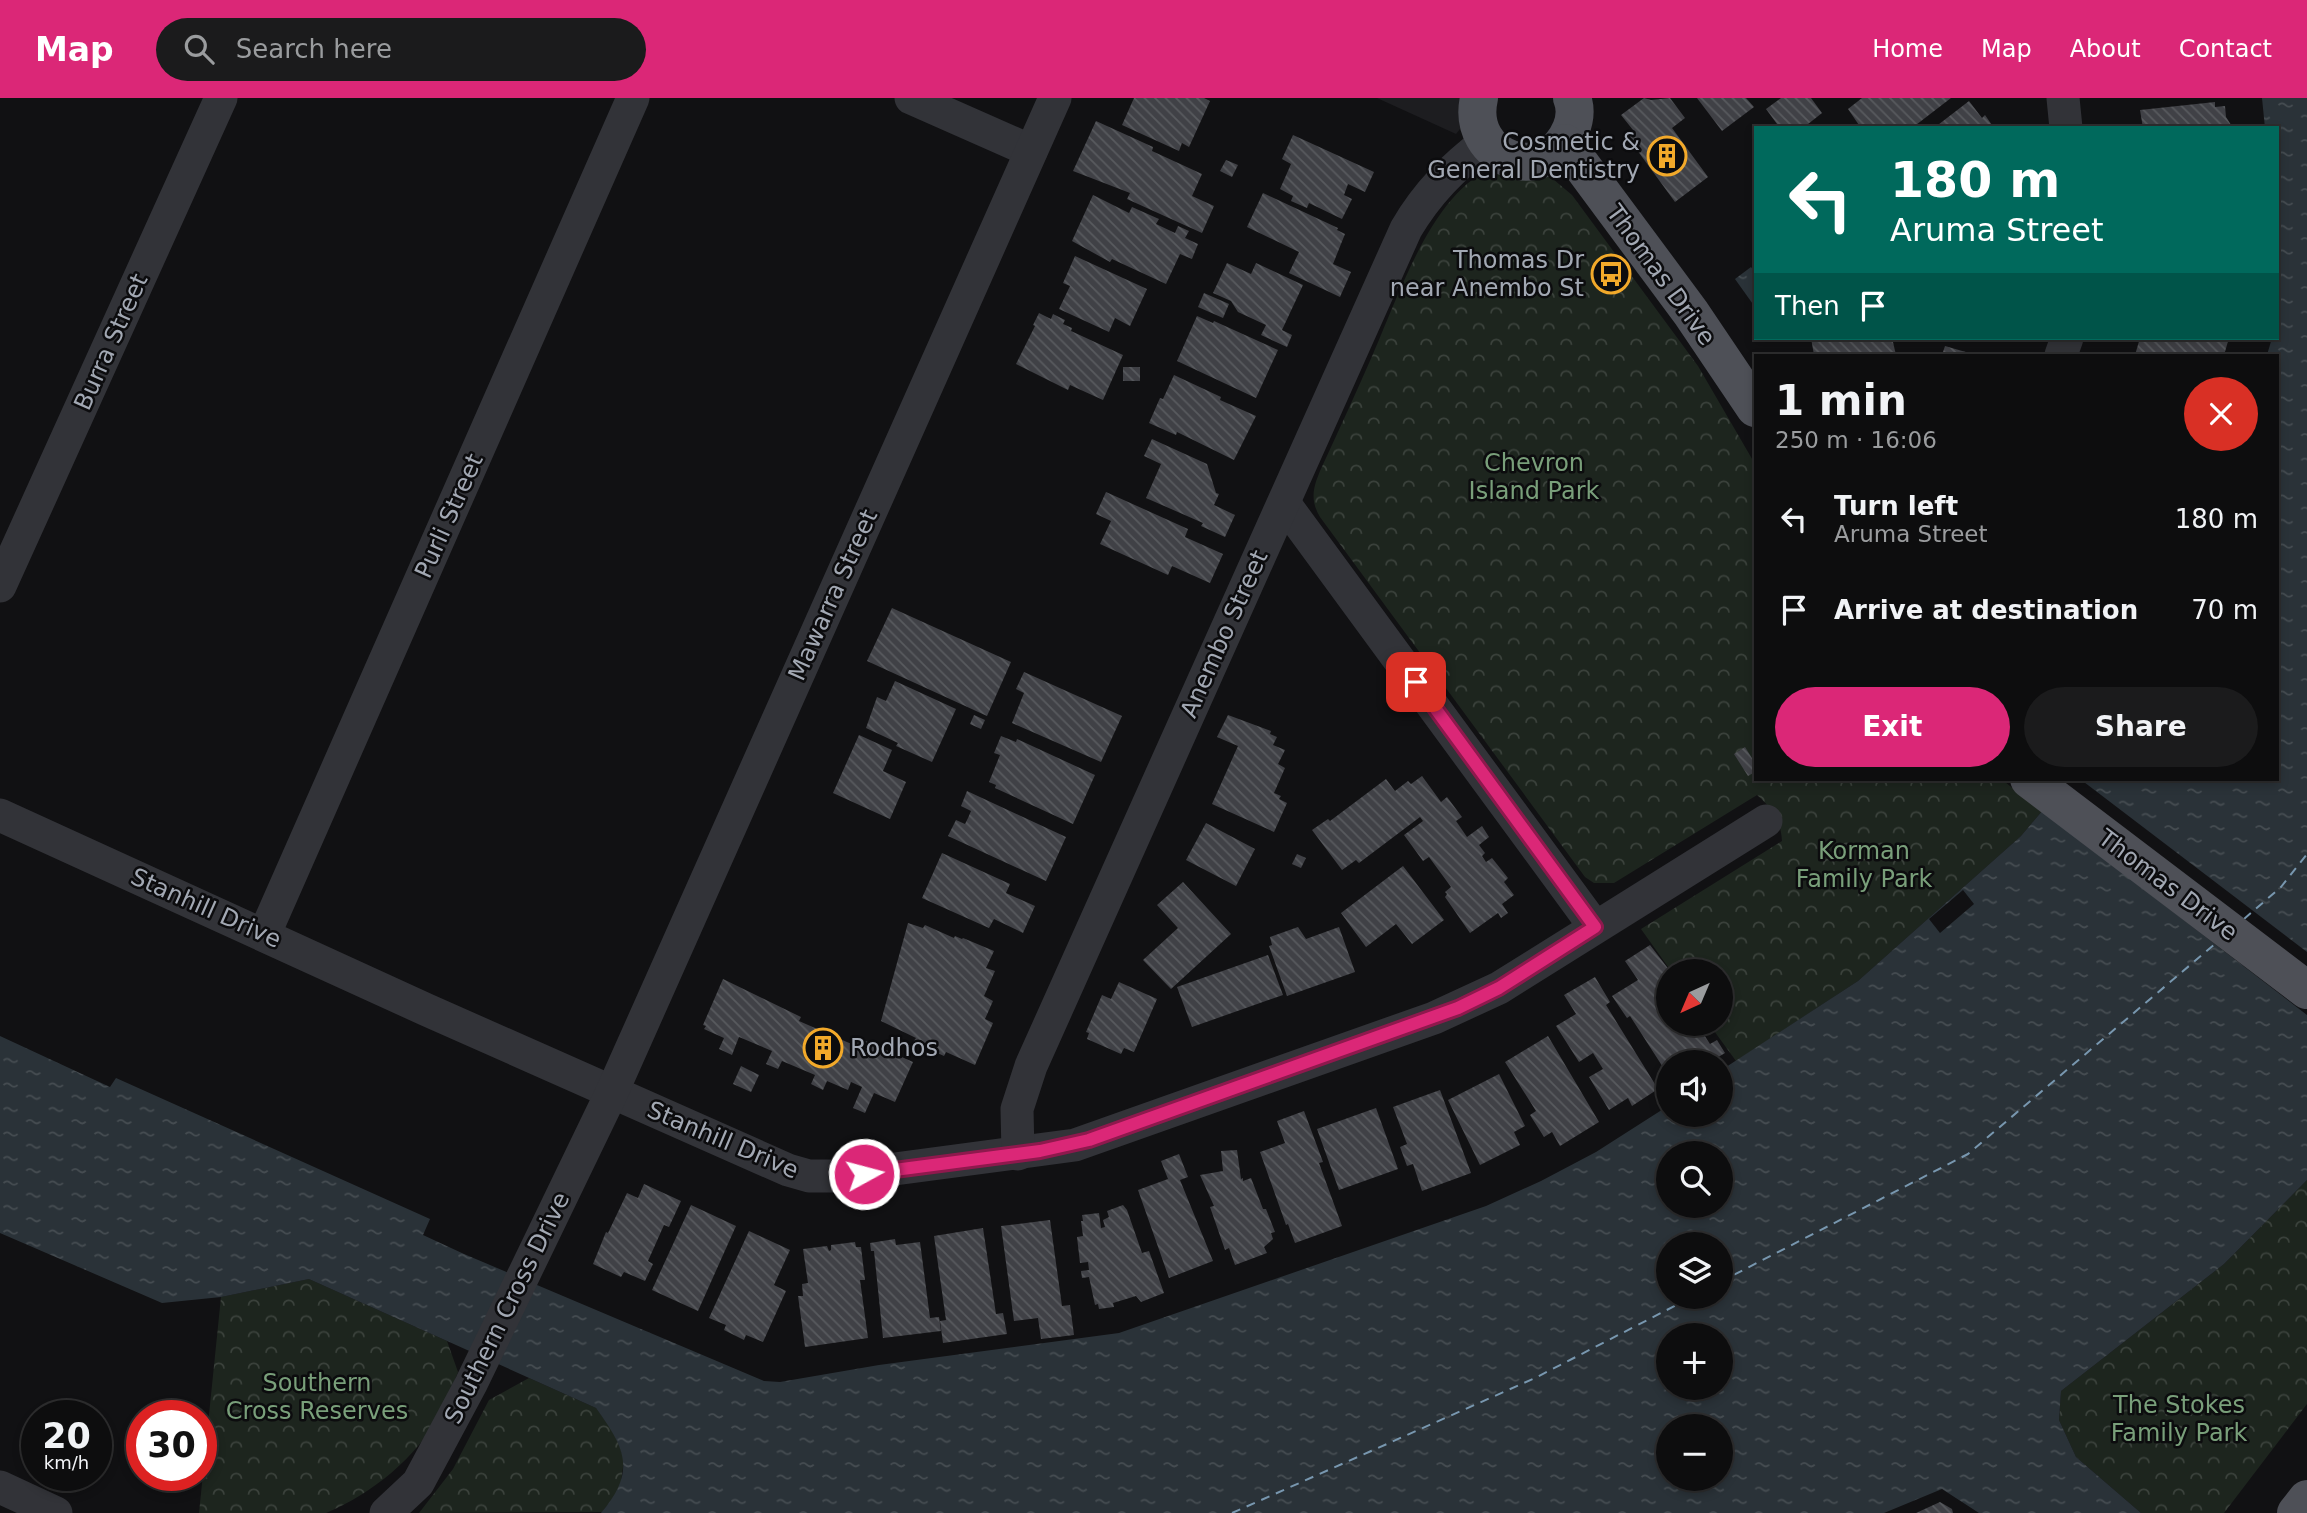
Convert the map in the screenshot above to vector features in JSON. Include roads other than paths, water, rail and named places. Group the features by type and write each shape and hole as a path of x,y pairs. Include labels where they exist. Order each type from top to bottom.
{"main road":[{"path":"1479,98 1476,109 1479,127 1486,142 1498,154 1526,162 1543,159 1565,143 1574,121 1572,98"},
{"name":"Thomas Drive","path":"1565,143 1691,313 1754,407"},
{"name":"Thomas Drive","path":"2037,785 2307,990"},
{"path":"2296,1513 2307,1499"}],"street":[{"name":"Burra Street","path":"0,586 221,98"},
{"name":"Purli Street","path":"264,935 633,98"},
{"path":"911,98 1031,151"},
{"name":"Mawarra Street","path":"612,1092 1055,98"},
{"path":"2063,98 2066,126"},
{"name":"Anembo Street","path":"1018,1154 1017,1109 1027,1075 1406,229 1442,179 1486,142"},
{"path":"1284,503 1595,927"},
{"name":"Stanhill Drive","path":"0,815 612,1092 788,1170 809,1176 842,1176 1062,1148 1434,1018 1492,992 1766,821"},
{"name":"Southern Cross Drive","path":"386,1513 418,1483 471,1384 612,1092"},
{"path":"0,1487 56,1513"}],"water":[{"path":"2262,98 2307,98 2307,1180 2224,1264 2061,1391 2059,1420 2076,1457 2141,1513 1979,1513 1942,1489 1884,1513 601,1513 619,1484 623,1460 614,1435 596,1408 309,1279 221,1297 162,1303 0,1233 0,1036 110,1087 116,1078 430,1219 423,1235 464,1254 764,1381 780,1382 879,1365 1119,1333 1486,1206 1596,1152 1656,1114 1656,1127 1733,1127 1733,1063 1858,981 2021,836 2067,781 2279,781 2279,354 2267,354 2271,340 2279,340 2279,126 2265,126"},
{"path":"1751,267 1754,272 1754,306 1735,279"}],"place":[{"name":"Cosmetic & General Dentistry","path":"1667,156"},
{"name":"Thomas Dr near Anembo St","path":"1611,274"},
{"name":"Rodhos","path":"823,1048"}],"park label":[{"name":"Chevron Island Park","path":"1534,477"},
{"name":"Korman Family Park","path":"1864,865"},
{"name":"Southern Cross Reserves","path":"317,1397"},
{"name":"The Stokes Family Park","path":"2179,1419"}]}
